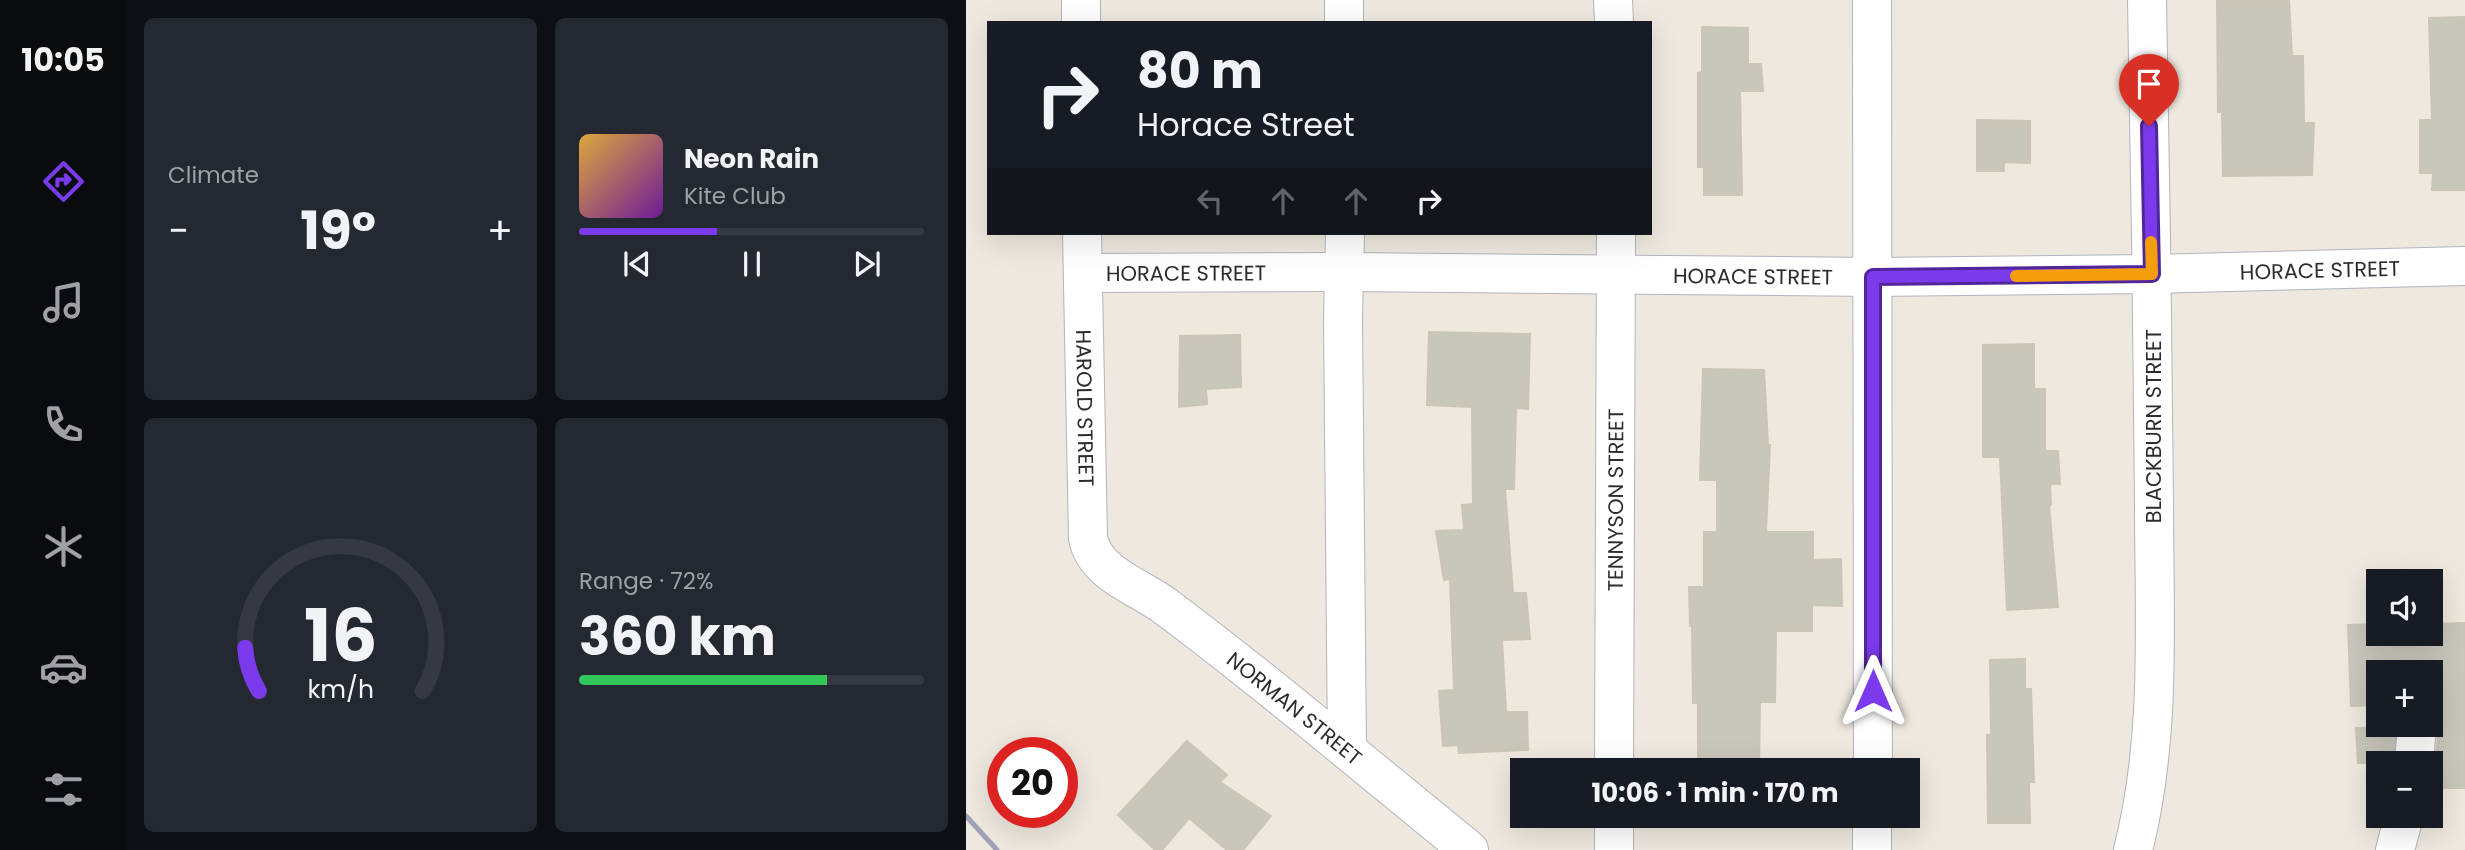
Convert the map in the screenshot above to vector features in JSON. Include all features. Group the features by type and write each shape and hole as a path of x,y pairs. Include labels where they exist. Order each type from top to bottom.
{"street":[{"path":"1081,0 1081,21"},
{"path":"1344,0 1344,21"},
{"path":"1614,0 1614,21"},
{"path":"1872,0 1872,758"},
{"name":"BLACKBURN STREET","path":"2133,850 2144,807 2155,704 2147,0"},
{"name":"HAROLD STREET","path":"1082,235 1088,537 1096,557 1114,575"},
{"path":"1345,235 1343,319 1347,750"},
{"name":"TENNYSON STREET","path":"1614,758 1616,235"},
{"name":"HORACE STREET","path":"1083,273 1345,272 1873,277 2152,274 2465,266"},
{"name":"NORMAN STREET","path":"1114,575 1151,595 1469,850"},
{"path":"1614,828 1614,850"},
{"path":"1872,828 1872,850"},
{"path":"2395,850 2401,828"}],"building":[{"path":"2217,0 2289,0 2292,56 2303,56 2304,123 2314,123 2312,175 2223,176 2222,112 2218,112"},
{"path":"2465,17 2465,190 2432,190 2433,173 2420,173 2420,120 2432,120 2429,18"},
{"path":"1702,27 1748,28 1748,64 1761,64 1763,91 1740,91 1742,195 1704,195 1704,167 1698,167 1698,73 1702,72"},
{"path":"1977,120 2030,121 2030,163 2004,162 2004,171 1977,171"},
{"path":"1429,332 1530,334 1528,409 1516,408 1514,489 1505,489 1513,593 1526,593 1530,639 1502,640 1506,712 1527,712 1528,750 1459,753 1458,745 1443,746 1439,691 1454,690 1450,579 1444,580 1436,531 1464,530 1462,505 1473,504 1472,407 1427,405"},
{"path":"1240,335 1241,387 1206,389 1207,404 1179,407 1180,336"},
{"path":"2034,344 2034,389 2045,389 2045,451 2058,451 2060,484 2050,484 2049,505 2058,607 2007,610 2000,457 1983,457 1983,345"},
{"path":"1703,369 1764,370 1770,445 1766,532 1813,532 1813,560 1841,559 1842,606 1812,605 1812,631 1776,631 1775,702 1760,702 1759,758 1698,758 1698,703 1693,703 1689,587 1704,587 1704,532 1717,532 1717,480 1700,480"},
{"path":"2465,623 2465,788 2443,788 2443,751 2436,751 2437,737 2443,737 2443,660 2366,660 2366,705 2351,706 2348,625 2366,624 2366,646 2443,646 2443,624"},
{"path":"2025,659 2025,689 2031,689 2034,782 2029,782 2030,823 1988,823 1990,660"},
{"path":"2356,728 2366,728 2366,737 2396,737 2394,751 2366,751 2366,763 2358,763"},
{"path":"1187,741 1227,775 1220,782 1271,816 1243,850 1227,850 1189,818 1162,850 1155,850 1118,815"}],"railway":[{"path":"966,816 997,850"}],"slow traffic":[{"path":"2016,276 2152,274 2151,242"}],"route":[{"path":"1873,691 1873,277 2152,274 2149,126"}]}
